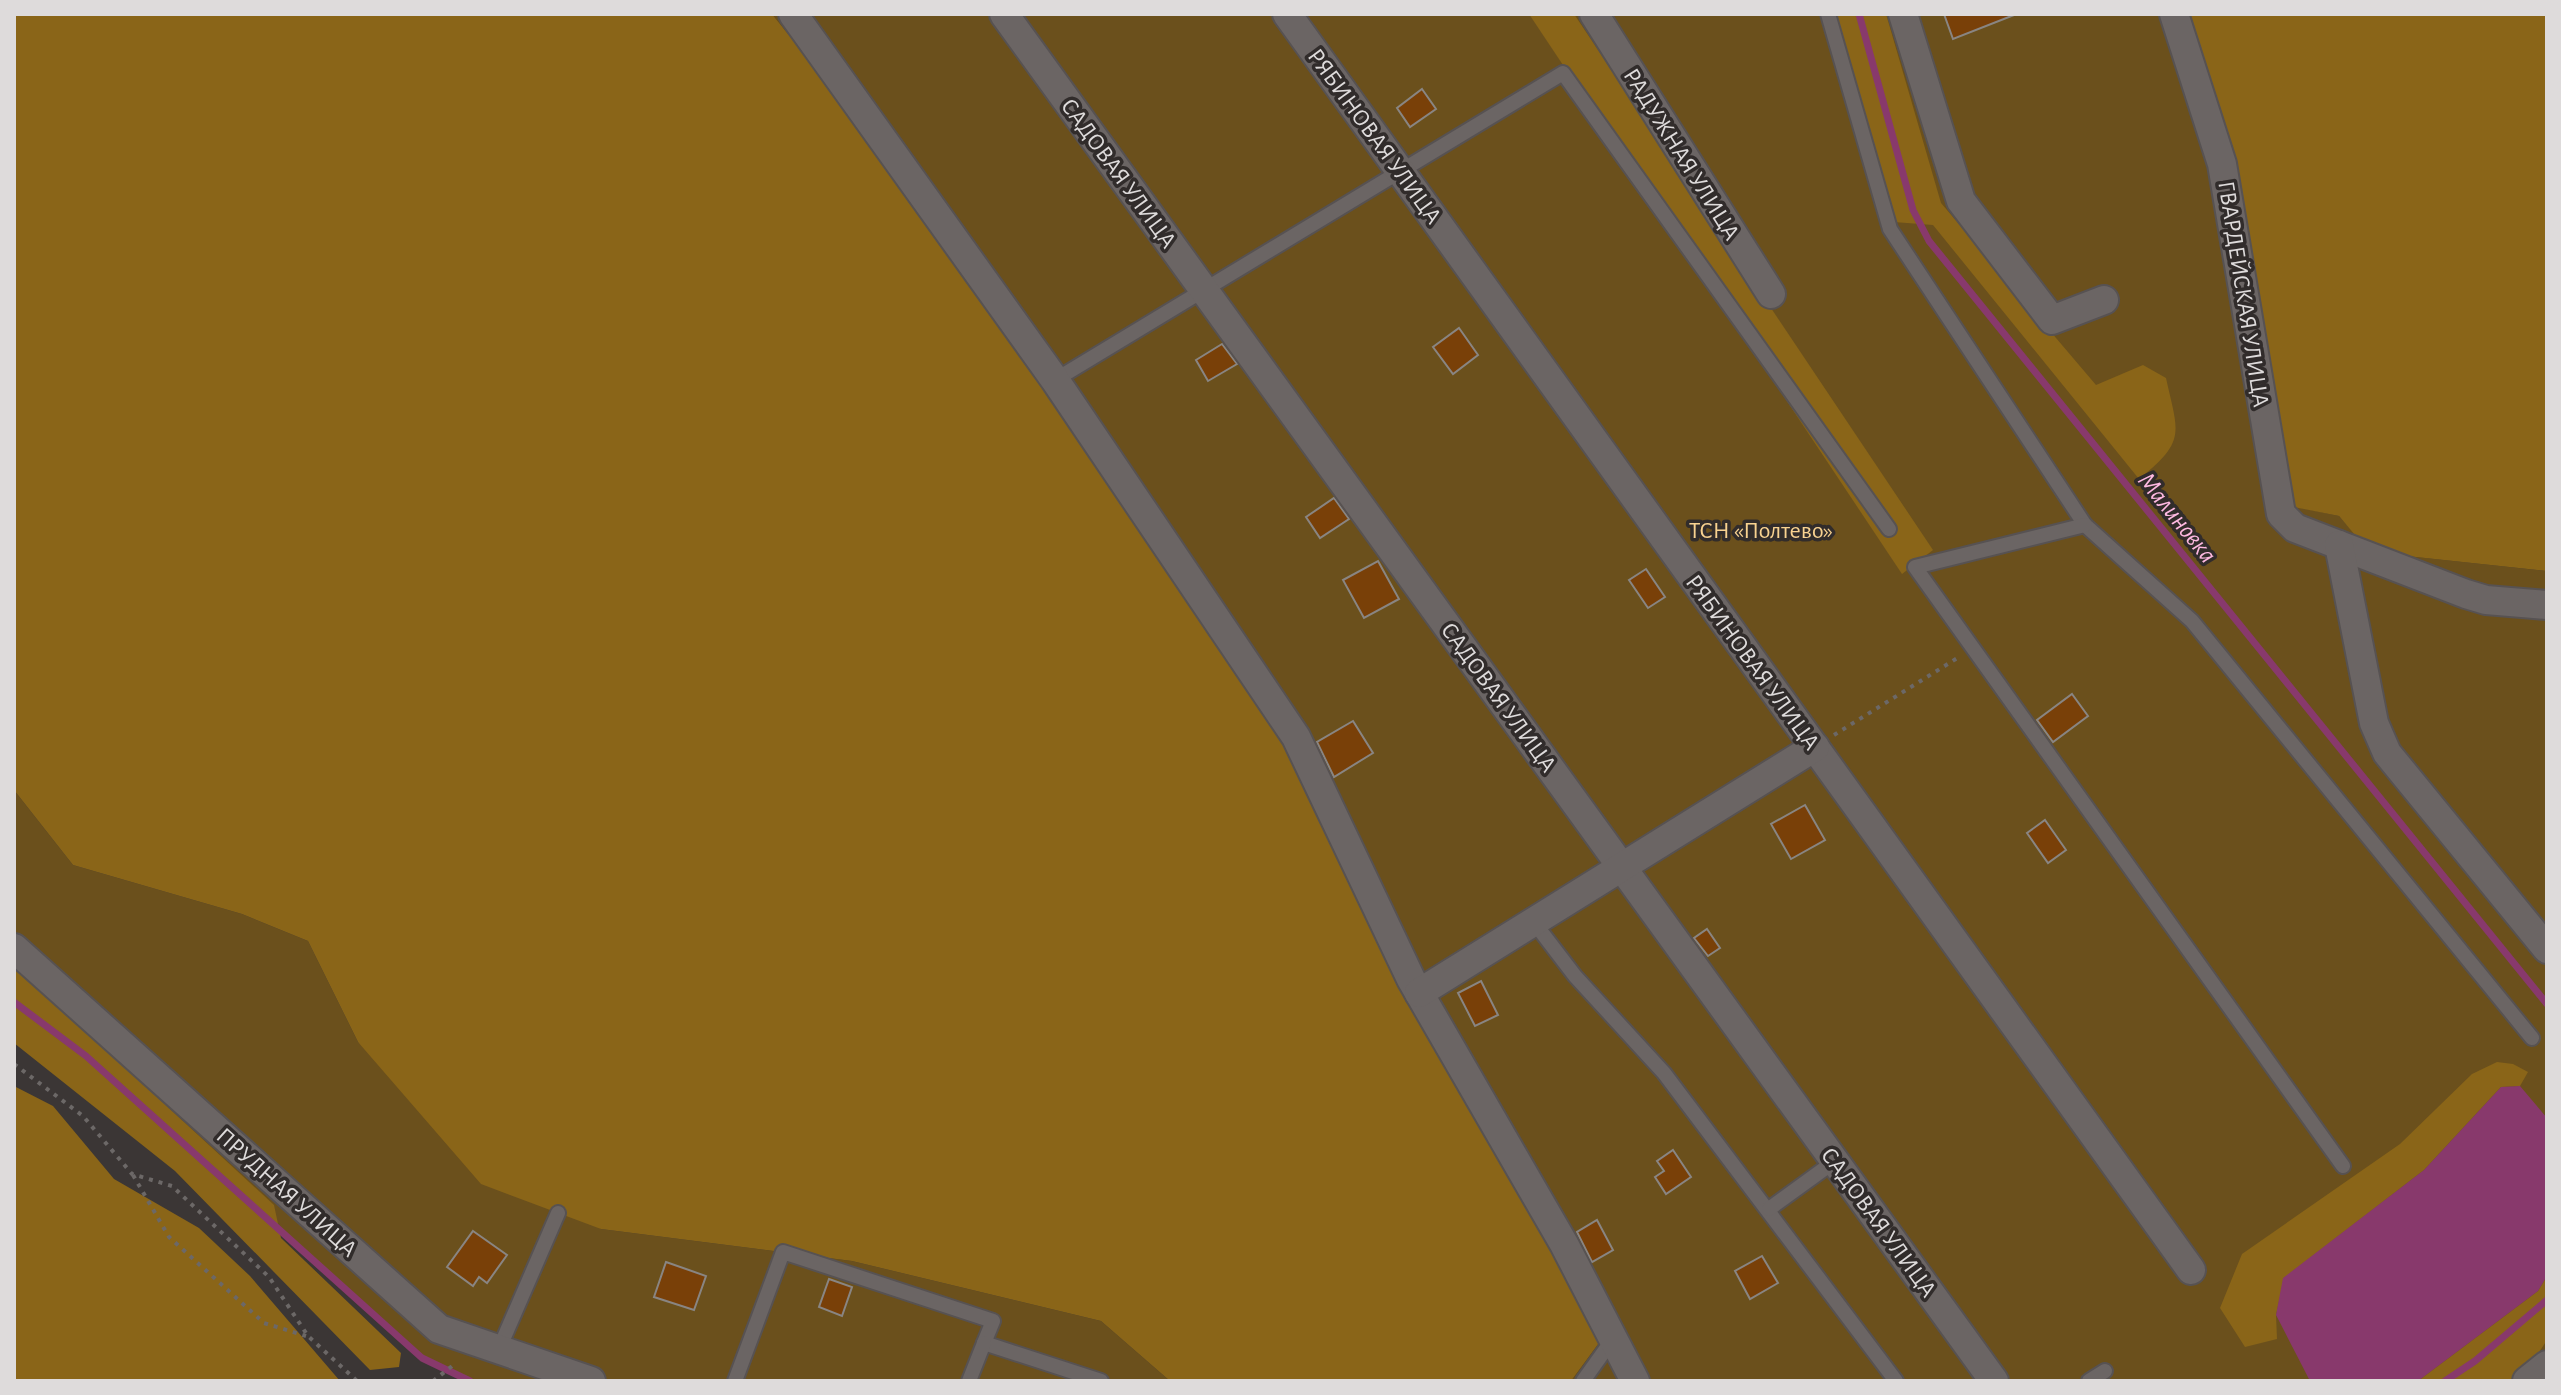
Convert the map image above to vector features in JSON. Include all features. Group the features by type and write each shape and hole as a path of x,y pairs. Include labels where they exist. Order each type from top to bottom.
{"street":[{"path":"793,14 1055,380 1296,737 1419,993 1564,1244 1635,1381"},
{"name":"САДОВАЯ УЛИЦА","path":"1004,14 1994,1381"},
{"name":"РЯБИНОВАЯ УЛИЦА","path":"1287,14 2191,1270"},
{"name":"РАДУЖНАЯ УЛИЦА","path":"1594,14 1771,294"},
{"path":"1903,14 1961,201 2052,320 2104,300"},
{"name":"ГВАРДЕЙСКАЯ УЛИЦА","path":"2174,14 2222,164 2281,514 2295,528 2466,594 2486,600 2547,605"},
{"path":"2339,545 2374,723 2387,753 2547,949"},
{"path":"1419,993 1815,747"},
{"name":"ПРУДНАЯ УЛИЦА","path":"14,948 439,1329 591,1381"},
{"path":"2527,1381 2547,1365"}],"lane":[{"path":"1828,14 1890,229 2085,525 2192,621 2532,1038"},
{"path":"1055,380 1563,73 1889,529"},
{"path":"2085,525 1915,567 2343,1166"},
{"path":"1533,921 1575,976 1664,1073 1896,1381"},
{"path":"1769,1209 1835,1161"},
{"path":"499,1349 558,1213"},
{"path":"735,1381 783,1252 993,1321 969,1381"},
{"path":"1583,1381 1613,1338"},
{"path":"984,1343 1101,1381"},
{"path":"2089,1381 2105,1371"}],"path":[{"path":"1815,747 1973,648"},
{"path":"14,1064 83,1116 132,1174 169,1237 264,1323 308,1336"},
{"path":"132,1174 172,1186 269,1277 308,1336 357,1381"},
{"path":"434,1380 451,1365"}],"green space":[{"name":"ТСН «Полтево»","path":"772,14 2174,14 2222,164 2279,503 2339,516 2370,552 2547,571 2547,1381 1571,1381 1599,1343 919,197"},
{"path":"14,790 73,865 242,914 308,941 358,1042 601,1229 852,1261 1101,1321 1170,1381 475,1381 422,1358 86,1056 14,1002"}],"shaded area":[{"path":"14,14 772,14 919,197 1218,625 1344,837 1597,1308 1599,1343 1571,1381 1170,1381 1101,1321 852,1261 601,1229 481,1184 358,1042 308,941 242,914 73,865 14,790"},
{"path":"1529,14 1574,14 1933,550 1902,574"},
{"path":"1835,14 1886,14 1941,203 2096,385 2143,365 2166,378 2174,412 2175,435 2165,455 2139,479 1933,225 1894,222"},
{"path":"2174,14 2547,14 2547,571 2369,552 2339,516 2279,504 2222,164"},
{"path":"14,965 274,1205 281,1238 401,1353 399,1367 370,1370 175,1171 14,1043"},
{"path":"2497,1062 2513,1064 2528,1072 2520,1086 2501,1087 2424,1170 2284,1278 2276,1315 2277,1339 2245,1347 2220,1308 2242,1254 2400,1144 2472,1074"},
{"path":"14,1086 53,1106 114,1179 199,1228 250,1276 340,1381 14,1381"},
{"path":"2520,1086 2547,1118 2547,1276 2538,1291 2418,1381 2310,1381 2276,1315 2283,1278 2424,1170 2501,1087"},
{"path":"2547,1276 2547,1340 2520,1381 2418,1381 2538,1291"}],"building":[{"path":"1944,14 2014,14 2014,15 1953,39"},
{"path":"1422,89 1436,109 1410,127 1397,108"},
{"path":"1459,328 1478,355 1453,374 1433,347"},
{"path":"1222,344 1237,364 1208,381 1196,360"},
{"path":"1334,498 1349,519 1320,538 1306,517"},
{"path":"1378,561 1399,599 1364,618 1343,580"},
{"path":"1646,569 1665,597 1648,608 1629,580"},
{"path":"2072,694 2088,716 2053,742 2037,720"},
{"path":"1353,721 1373,753 1334,777 1317,742"},
{"path":"1805,805 1825,840 1791,859 1771,824"},
{"path":"2045,820 2066,850 2048,863 2027,833"},
{"path":"1707,929 1720,948 1708,956 1694,938"},
{"path":"1481,981 1498,1015 1475,1026 1458,993"},
{"path":"1673,1150 1691,1177 1666,1194 1655,1177 1664,1171 1657,1161"},
{"path":"1597,1220 1613,1250 1592,1262 1577,1232"},
{"path":"473,1231 507,1255 487,1283 479,1277 473,1286 447,1267"},
{"path":"1762,1256 1778,1283 1750,1299 1735,1271"},
{"path":"666,1262 706,1276 694,1310 654,1297"},
{"path":"829,1279 852,1287 842,1316 819,1307"}],"waterway":[{"name":"Малиновка","path":"1859,14 1913,210 1929,241 2547,1004"},
{"path":"14,1002 86,1056 422,1358 470,1381"},
{"path":"2445,1381 2475,1361 2547,1300"}]}
